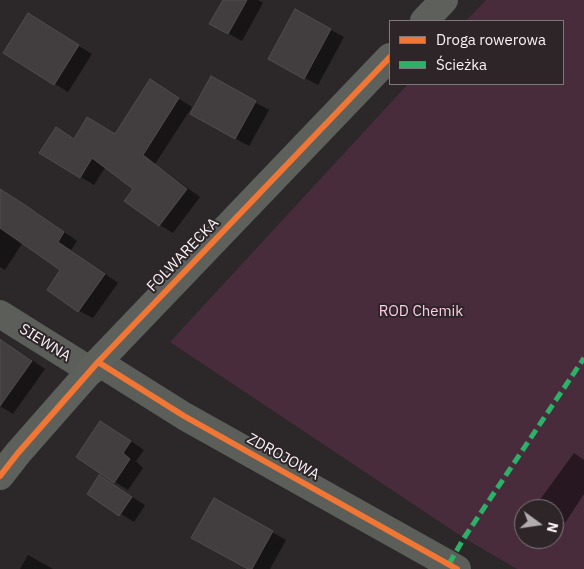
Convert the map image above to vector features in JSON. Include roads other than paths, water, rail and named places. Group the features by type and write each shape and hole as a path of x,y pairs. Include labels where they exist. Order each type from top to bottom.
{"street":[{"path":"425,20 444,0"},
{"name":"FOLWARECKA","path":"0,476 18,453 95,367 389,58"},
{"name":"SIEWNA","path":"0,314 95,367"},
{"name":"ZDROJOWA","path":"95,367 457,569"}],"park label":[{"name":"ROD Chemik","path":"421,312"}]}
